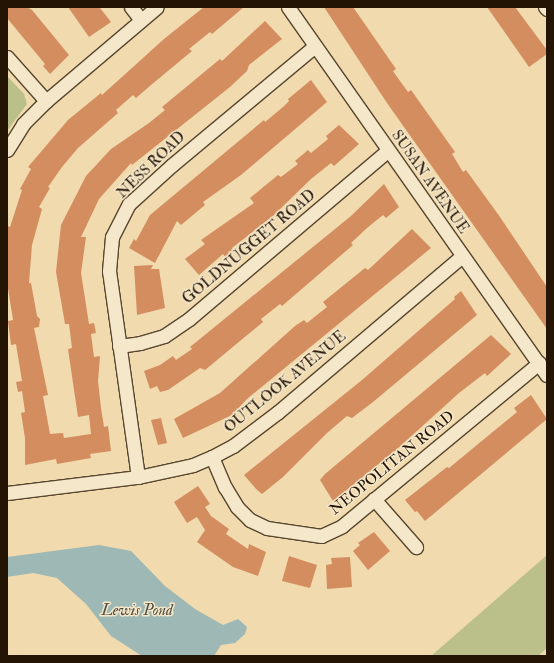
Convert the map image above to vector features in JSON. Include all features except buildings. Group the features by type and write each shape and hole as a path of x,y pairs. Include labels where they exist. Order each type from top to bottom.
{"street":[{"path":"131,7 141,20"},
{"path":"7,150 23,124 46,101 157,7"},
{"name":"SUSAN AVENUE","path":"288,7 547,375"},
{"name":"NESS ROAD","path":"138,476 119,346 109,253 112,237 129,204 172,165 315,46"},
{"path":"7,57 46,101"},
{"name":"GOLDNUGGET ROAD","path":"119,346 140,343 164,336 188,319 388,150"},
{"name":"OUTLOOK AVENUE","path":"7,491 138,476 193,465 212,457 233,446 278,412 462,256"},
{"name":"NEOPOLITAN ROAD","path":"212,457 224,487 237,506 250,520 267,528 321,536 342,526 539,363"},
{"path":"374,499 416,547"}],"green space":[{"path":"7,76 24,94 27,104 7,131"},
{"path":"547,555 547,648 538,656 431,656"}],"water":[{"name":"Lewis Pond","path":"99,545 131,551 165,586 195,609 223,625 238,619 247,627 245,634 235,643 221,645 214,656 142,656 111,636 86,604 57,578 33,573 7,577 7,557"}]}
